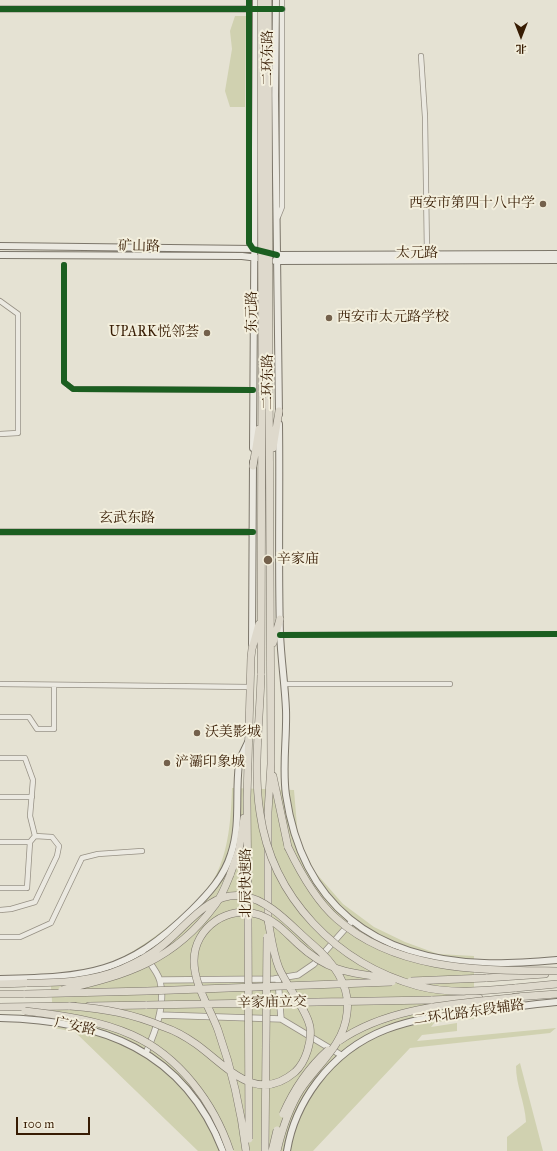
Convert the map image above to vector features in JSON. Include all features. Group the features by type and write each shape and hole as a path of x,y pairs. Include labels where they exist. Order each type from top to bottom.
{"highway":[{"name":"二环东路","path":"261,0 266,366 270,468 271,764"},
{"name":"二环东路","path":"266,366 268,0"},
{"path":"266,366 263,409 262,616 258,775 260,814 270,851 286,888 309,920 330,941 375,969 413,984 446,990 515,988 557,984"},
{"path":"253,466 263,409"},
{"path":"270,468 279,411"},
{"name":"北辰快速路","path":"247,1151 247,798 250,687 252,649 262,616"},
{"path":"271,650 280,619"},
{"name":"北辰快速路","path":"265,1151 268,812 271,764"},
{"name":"辛家庙立交","path":"271,764 283,829 288,847 298,867 319,898 337,919 365,939 392,951 435,964 485,970 557,972"},
{"path":"48,994 113,978 138,969 169,952 191,934 216,904 230,875 238,850 247,798"},
{"path":"0,984 60,983 86,979 122,969 151,954 212,902 223,898 244,896 265,904 328,960 343,981 348,1003 343,1032 335,1047 301,1090 282,1128 277,1151"},
{"path":"247,1151 236,1089 217,1029 204,999 194,961 197,945 204,932 214,920 232,912 243,911 259,914 280,926 297,944 313,957 336,969 353,974 413,981"},
{"path":"70,1006 115,1010 140,1017 184,1036 236,1076 247,1082 260,1085 273,1085 288,1078 299,1068 310,1042 310,1027 279,967 268,920"},
{"name":"辛家庙立交","path":"0,994 48,994 413,981 486,978 557,972"},
{"path":"272,1151 282,1116 303,1078 315,1062 351,1032 377,1020 402,1013 520,997 557,994"},
{"name":"辛家庙立交","path":"24,1009 70,1006 431,1000 520,997"},
{"path":"0,1008 24,1009 109,1027 132,1035 158,1050 178,1066 200,1092 225,1135 230,1151"}],"main road":[{"name":"东元路","path":"252,649 254,390 253,9 256,0"},
{"name":"东元路","path":"276,0 279,9 277,258 280,635 286,712 286,793 299,850 311,875 330,902 352,922"},
{"name":"矿山路","path":"0,246 254,248"},
{"name":"太元路","path":"277,258 427,254 557,254"},
{"name":"矿山路","path":"0,255 253,256 277,258"},
{"name":"太元路","path":"277,258 557,260"},
{"path":"0,979 47,978 80,975 107,969 142,952 176,926 216,884 226,868 232,854 237,828 239,763 249,739"},
{"path":"352,922 401,948 430,957 485,964 557,960"},
{"name":"二环北路东段辅路","path":"287,1151 294,1123 306,1099 327,1069 341,1055 365,1038 410,1020 432,1016 557,1002"},
{"name":"广安路","path":"0,1018 45,1020 102,1032 124,1041 146,1053 170,1072 193,1097 212,1127 223,1151"}],"street":[{"path":"250,0 253,9"},
{"path":"0,9 279,9 282,0"},
{"path":"421,56 425,117 427,254"},
{"name":"矿山路","path":"254,248 277,258"},
{"path":"64,265 64,382 73,389 254,390"},
{"path":"0,301 18,314 18,433 0,434"},
{"name":"玄武东路","path":"0,532 253,532"},
{"path":"280,635 557,634"},
{"path":"0,684 250,687"},
{"path":"284,684 450,684"},
{"path":"0,717 29,717 37,729 54,729 54,685"},
{"path":"0,758 26,758 33,780 30,816 35,836"},
{"path":"0,797 32,797"},
{"path":"0,888 27,888 30,842 35,836"},
{"path":"0,910 11,910 35,902 57,856 59,846 52,837 35,836"},
{"path":"0,842 30,842"},
{"path":"0,937 20,937 51,923 82,858 98,854 142,851"},
{"path":"160,980 278,978 298,975 314,964 352,922"},
{"path":"142,952 160,980 160,1015 156,1031 146,1053"},
{"path":"278,978 281,1019"},
{"path":"160,1015 281,1019 341,1055"}],"green space":[{"path":"235,16 246,16 245,107 230,107 225,91 232,49 230,31"},
{"path":"232,788 294,790 298,838 315,872 343,904 374,927 405,942 438,954 474,956 474,1019 435,1022 431,1027 457,1023 457,1031 422,1035 417,1041 556,1028 550,1033 410,1048 313,1151 198,1151 75,1032 54,1028 50,974 75,972 100,967 127,955 170,925 197,900 208,888 220,867 230,822"},
{"path":"520,1063 543,1151 507,1151 507,1137 526,1122 516,1073 516,1066"}],"cycle path":[{"path":"249,0 249,243 253,249 277,255"},
{"path":"0,9 282,9"},
{"path":"64,265 64,382 73,389 253,390"},
{"path":"0,532 253,532"},
{"path":"280,635 557,634"}],"place":[{"name":"西安市第四十八中学","path":"543,204"},
{"name":"西安市太元路学校","path":"329,318"},
{"name":"UPARK悦邻荟","path":"207,333"},
{"name":"辛家庙","path":"268,560"},
{"name":"沃美影城","path":"197,733"},
{"name":"浐灞印象城","path":"167,763"}]}
